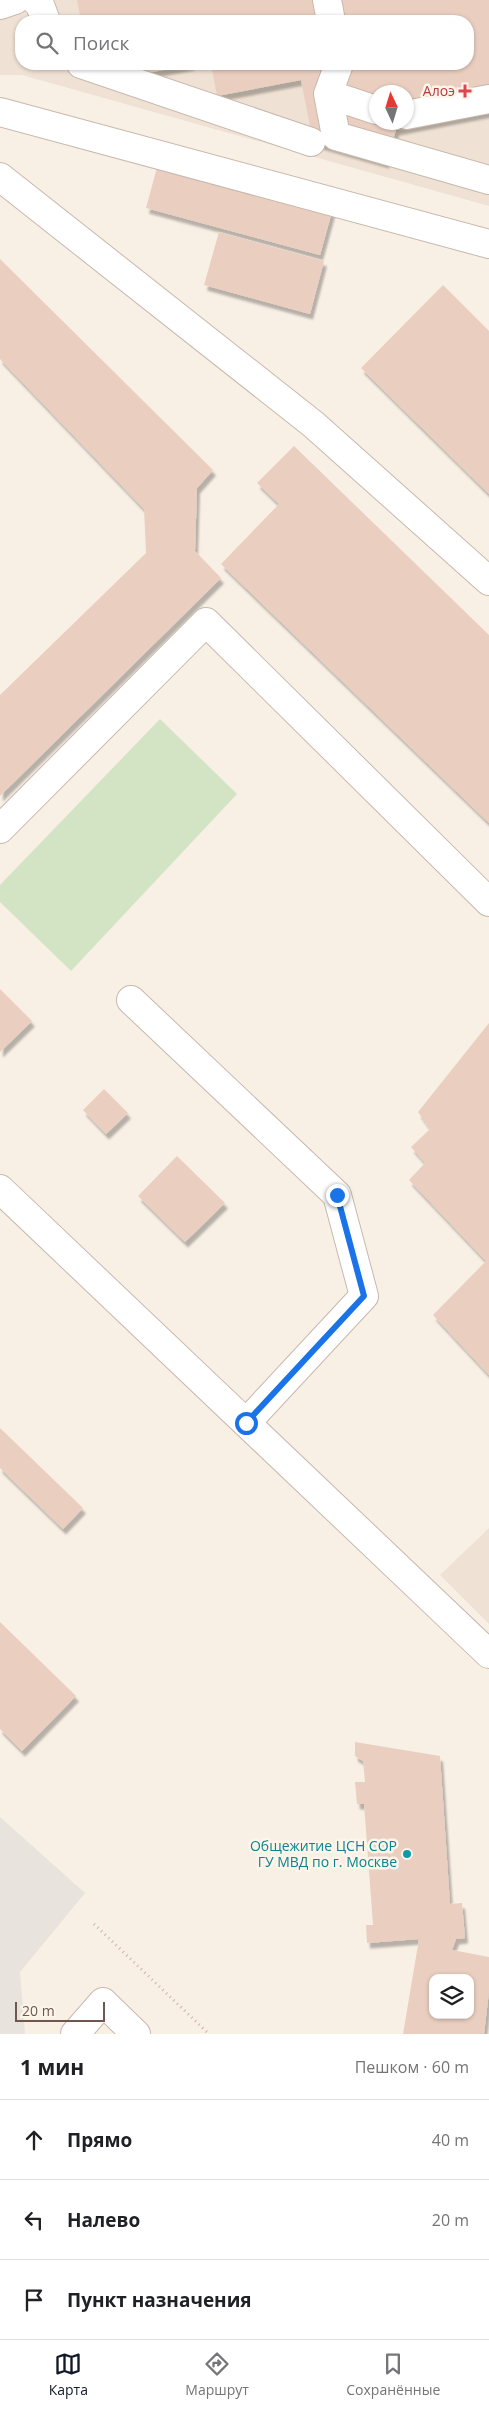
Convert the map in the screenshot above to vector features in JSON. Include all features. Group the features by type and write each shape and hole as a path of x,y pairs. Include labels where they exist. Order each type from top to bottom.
{"lane":[{"path":"0,5 15,0"},
{"path":"35,0 40,5 44,15"},
{"path":"327,0 330,15"},
{"path":"99,70 311,142"},
{"path":"337,70 328,94 336,136 489,180"},
{"path":"328,94 369,108"},
{"path":"414,113 489,99"},
{"path":"0,112 489,244"},
{"path":"0,177 313,424 489,580"},
{"path":"0,829 206,622 489,902"},
{"path":"130,1000 337,1195 364,1296 246,1423"},
{"path":"0,1189 489,1654"},
{"path":"76,2034 103,2002 136,2034"}],"path":[{"path":"94,1924 209,2034"}],"shaded area":[{"path":"0,0 489,0 489,206 22,75 0,75"},
{"path":"489,1528 489,1624 440,1575"},
{"path":"0,1817 85,1893 20,1972 25,2034 0,2034"}],"green space":[{"path":"160,719 237,794 71,971 0,902 0,885"}],"building":[{"path":"77,0 489,0 489,112 414,127 414,85 369,85 369,130 396,130 386,163 313,142 301,80 217,96 212,70 474,70 474,15 80,15"},
{"path":"125,70 164,70 141,74"},
{"path":"159,160 333,208 320,255 146,208"},
{"path":"219,232 324,261 310,314 204,285"},
{"path":"0,259 213,470 197,488 195,551 221,578 0,796 0,695 146,553 144,509 0,359"},
{"path":"443,285 489,331 489,494 361,368"},
{"path":"294,446 489,635 489,823 221,564 279,504 257,483"},
{"path":"0,989 32,1021 0,1052"},
{"path":"489,1023 489,1375 433,1315 486,1261 409,1180 425,1163 411,1147 430,1129 418,1112"},
{"path":"104,1089 128,1113 106,1134 83,1110"},
{"path":"177,1156 225,1203 185,1242 138,1196"},
{"path":"0,1428 83,1508 63,1529 0,1468"},
{"path":"0,1622 76,1696 22,1751 0,1729"},
{"name":"Общежитие ЦСН СОР ГУ МВД по г. Москве","path":"355,1742 440,1756 450,1904 462,1903 465,1938 456,1939 452,1950 489,1957 489,1991 484,2034 403,2034 419,1939 367,1943 366,1925 373,1925 364,1804 357,1804 355,1782 365,1782 363,1761 355,1756"}],"place":[{"name":"Алоэ","path":"465,91"},
{"name":"Общежитие ЦСН СОР ГУ МВД по г. Москве","path":"407,1854"}],"route":[{"path":"246,1423 364,1296 337,1195"}]}
